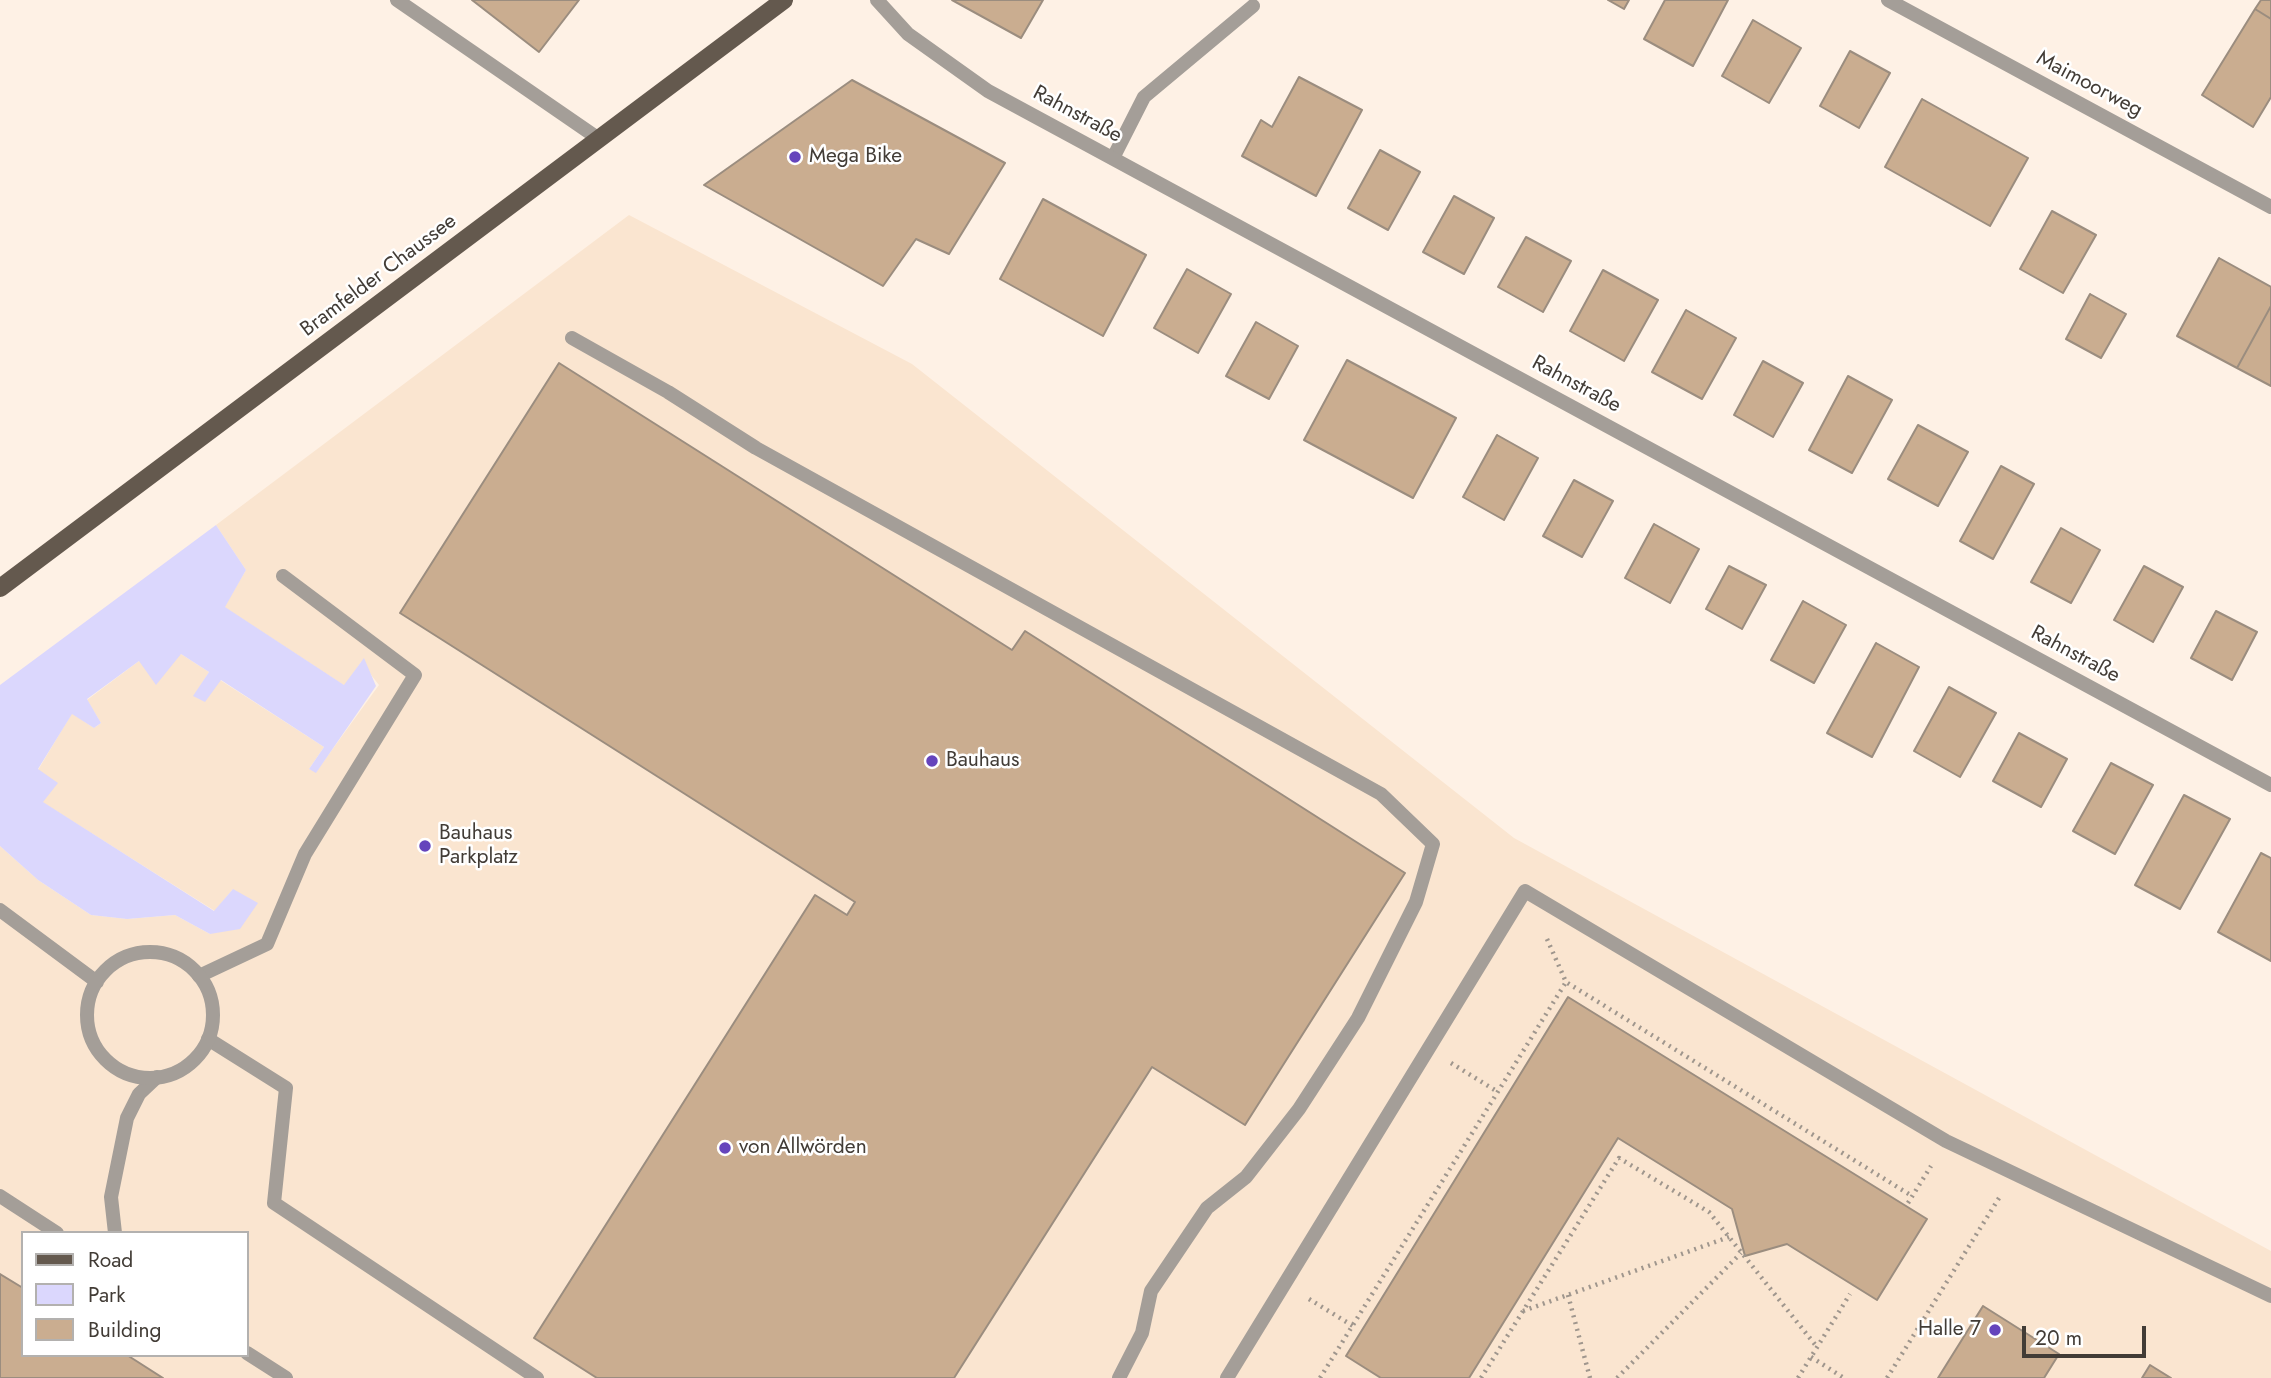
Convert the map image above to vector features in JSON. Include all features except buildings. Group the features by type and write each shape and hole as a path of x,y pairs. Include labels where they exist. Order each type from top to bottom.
{"main road":[{"name":"Bramfelder Chaussee","path":"0,588 784,0"}],"street":[{"path":"397,0 599,139"},
{"name":"Rahnstraße","path":"877,0 908,34 988,91 2271,785"},
{"name":"Maimoorweg","path":"1888,0 2271,206"},
{"path":"1114,158 1144,97 1253,6"},
{"path":"572,338 668,392 756,448 1381,794 1433,844 1416,902 1358,1018 1276,1138 1246,1177 1207,1208 1158,1280 1151,1291 1142,1333 1119,1378"},
{"path":"199,976 267,944 305,854 415,676 283,576"},
{"path":"1227,1378 1525,891 1947,1142 2271,1296"},
{"path":"0,911 97,982"},
{"path":"146,952 172,956 199,976 212,1006 208,1039 188,1065 157,1077 137,1077 113,1066 95,1045 87,1013 97,982 115,963 146,952"},
{"path":"208,1039 286,1088 274,1203 537,1378"},
{"path":"115,1231 111,1197 127,1118 139,1094 157,1077"},
{"path":"0,1196 54,1231"},
{"path":"248,1354 286,1378"}],"path":[{"path":"1546,937 1566,982 1912,1196"},
{"path":"1320,1378 1566,982"},
{"path":"1429,1049 1498,1092"},
{"path":"1908,1203 1947,1142"},
{"path":"1481,1378 1619,1158 1709,1212 1817,1347"},
{"path":"1886,1378 2014,1173"},
{"path":"1523,1311 1729,1237"},
{"path":"1617,1378 1741,1253"},
{"path":"1285,1284 1353,1326"},
{"path":"1798,1378 1850,1294"},
{"path":"1567,1295 1590,1378"},
{"path":"1811,1357 1844,1378"}],"shaded area":[{"path":"629,215 912,364 1514,838 2271,1251 2271,1378 0,1378 0,846 38,880 91,915 127,919 175,915 210,934 233,889 215,911 42,802 38,770 72,713 94,728 101,723 87,700 139,661 181,654 209,672 194,696 220,680 324,747 309,769 316,772 379,685 361,662 345,686 224,607 246,570 216,525"}],"green space":[{"path":"216,525 246,570 225,607 344,685 364,658 376,686 316,773 309,769 324,747 221,680 205,702 193,696 209,672 181,654 156,685 139,661 87,699 101,723 94,728 72,714 38,769 58,783 43,802 214,911 233,889 258,903 240,929 210,934 175,915 127,919 91,915 38,880 0,846 0,685"}],"place":[{"name":"Mega Bike","path":"795,157"},
{"name":"Bauhaus","path":"932,761"},
{"name":"Bauhaus Parkplatz","path":"425,846"},
{"name":"von Allwörden","path":"725,1148"},
{"name":"Halle 7","path":"1995,1330"}]}
